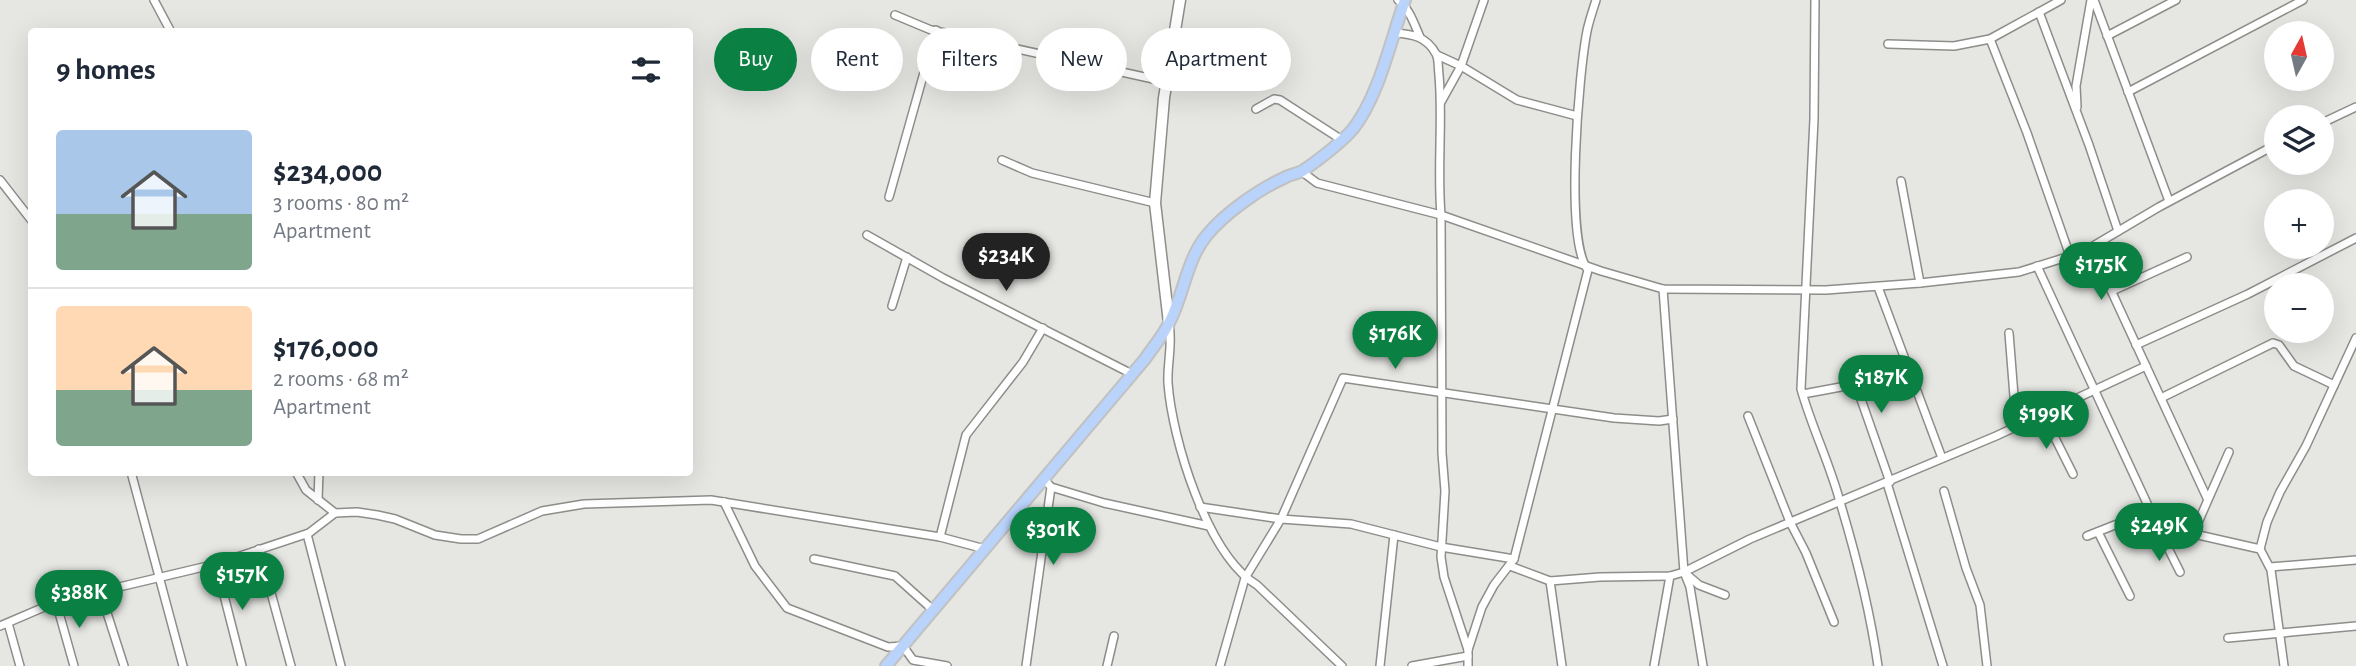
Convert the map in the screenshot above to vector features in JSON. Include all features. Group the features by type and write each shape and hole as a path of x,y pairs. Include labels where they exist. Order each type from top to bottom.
{"main road":[{"path":"886,666 985,549 1047,483 1132,374 1169,324 1192,257 1206,235 1226,215 1283,178 1301,171 1342,141 1365,110 1395,33 1402,1"}],"street":[{"path":"154,0 170,28"},
{"path":"1176,28 1180,0"},
{"path":"1440,104 1461,66 1484,0"},
{"path":"1468,666 1468,653 1482,607 1494,585 1512,563 1588,270 1583,265 1577,232 1577,116 1587,30 1596,0"},
{"path":"1815,0 1814,119 1802,356 1803,394 1810,422 1840,500 1878,666"},
{"path":"1888,44 1954,46 1990,38 2061,0"},
{"path":"2077,111 2077,86 2092,0"},
{"path":"2092,0 2169,201"},
{"path":"2108,36 2176,0"},
{"path":"2128,92 2303,0"},
{"path":"1402,1 1420,37 1437,55 1461,66 1517,100 1577,116"},
{"path":"2039,12 2077,111 2118,231"},
{"path":"895,15 931,28"},
{"path":"1395,33 1420,37"},
{"path":"1990,38 2070,256"},
{"path":"1022,49 1141,76"},
{"path":"1437,55 1440,104 1442,453 1445,491 1441,547 1444,577 1468,653"},
{"path":"889,197 919,91"},
{"path":"1166,91 1155,203 1172,338 1168,381 1172,410 1200,507 1209,526 1244,578 1256,585 1342,666"},
{"path":"1256,109 1274,99 1280,100 1342,141"},
{"path":"2334,118 2356,108"},
{"path":"1301,171 1317,183 1441,215 1583,265 1663,289 1806,290 1920,284 2019,272 2091,247 2169,201 2264,151"},
{"path":"1002,160 1032,173 1155,203"},
{"path":"0,180 28,215"},
{"path":"1901,181 1920,284"},
{"path":"867,235 1132,374"},
{"path":"2136,345 2248,294 2356,238"},
{"path":"2091,247 2207,498"},
{"path":"892,306 906,257"},
{"path":"2112,292 2187,257"},
{"path":"2036,266 2180,572"},
{"path":"1878,287 1942,458"},
{"path":"1663,289 1684,572 1692,598 1703,666"},
{"path":"940,537 966,435 1023,362 1043,328"},
{"path":"2009,333 2014,396 2022,424"},
{"path":"2284,666 2270,567 2260,549 2267,522 2280,492 2306,446 2356,338"},
{"path":"2161,398 2273,343 2279,345 2294,366 2334,385"},
{"path":"1803,394 1857,384 1905,362"},
{"path":"1200,507 1281,519 1351,524 1512,563 1550,581 1670,576 1840,500 1889,482 2022,424 2146,366"},
{"path":"1220,666 1244,578 1281,519 1343,378 1614,418 1659,421 1673,419"},
{"path":"1857,384 1943,666"},
{"path":"2043,414 2073,474"},
{"path":"1748,416 1834,622"},
{"path":"2193,534 2229,452"},
{"path":"132,476 183,666"},
{"path":"298,476 306,490 335,513"},
{"path":"318,500 319,476"},
{"path":"1026,666 1047,483 1104,503 1209,526"},
{"path":"1944,491 1966,568 1980,605 1987,666"},
{"path":"20,666 4,625 56,602 216,564 307,534 335,513 377,515 435,535 461,540 478,539 542,511 584,504 653,500 724,502 940,537 985,549"},
{"path":"724,502 755,566 787,608 888,647 903,646 914,660 947,666"},
{"path":"2087,536 2150,511"},
{"path":"2098,532 2130,596"},
{"path":"307,534 341,666"},
{"path":"2164,540 2193,534 2260,549"},
{"path":"1380,666 1394,535"},
{"path":"259,549 291,666"},
{"path":"814,559 895,576 933,610"},
{"path":"2270,567 2356,560"},
{"path":"216,564 242,666"},
{"path":"1684,572 1699,584 1725,595"},
{"path":"1654,666 1670,576"},
{"path":"1550,581 1562,666"},
{"path":"100,591 124,666"},
{"path":"56,602 74,666"},
{"path":"2228,638 2356,626"},
{"path":"1107,666 1114,636"},
{"path":"1412,666 1468,653"}]}
